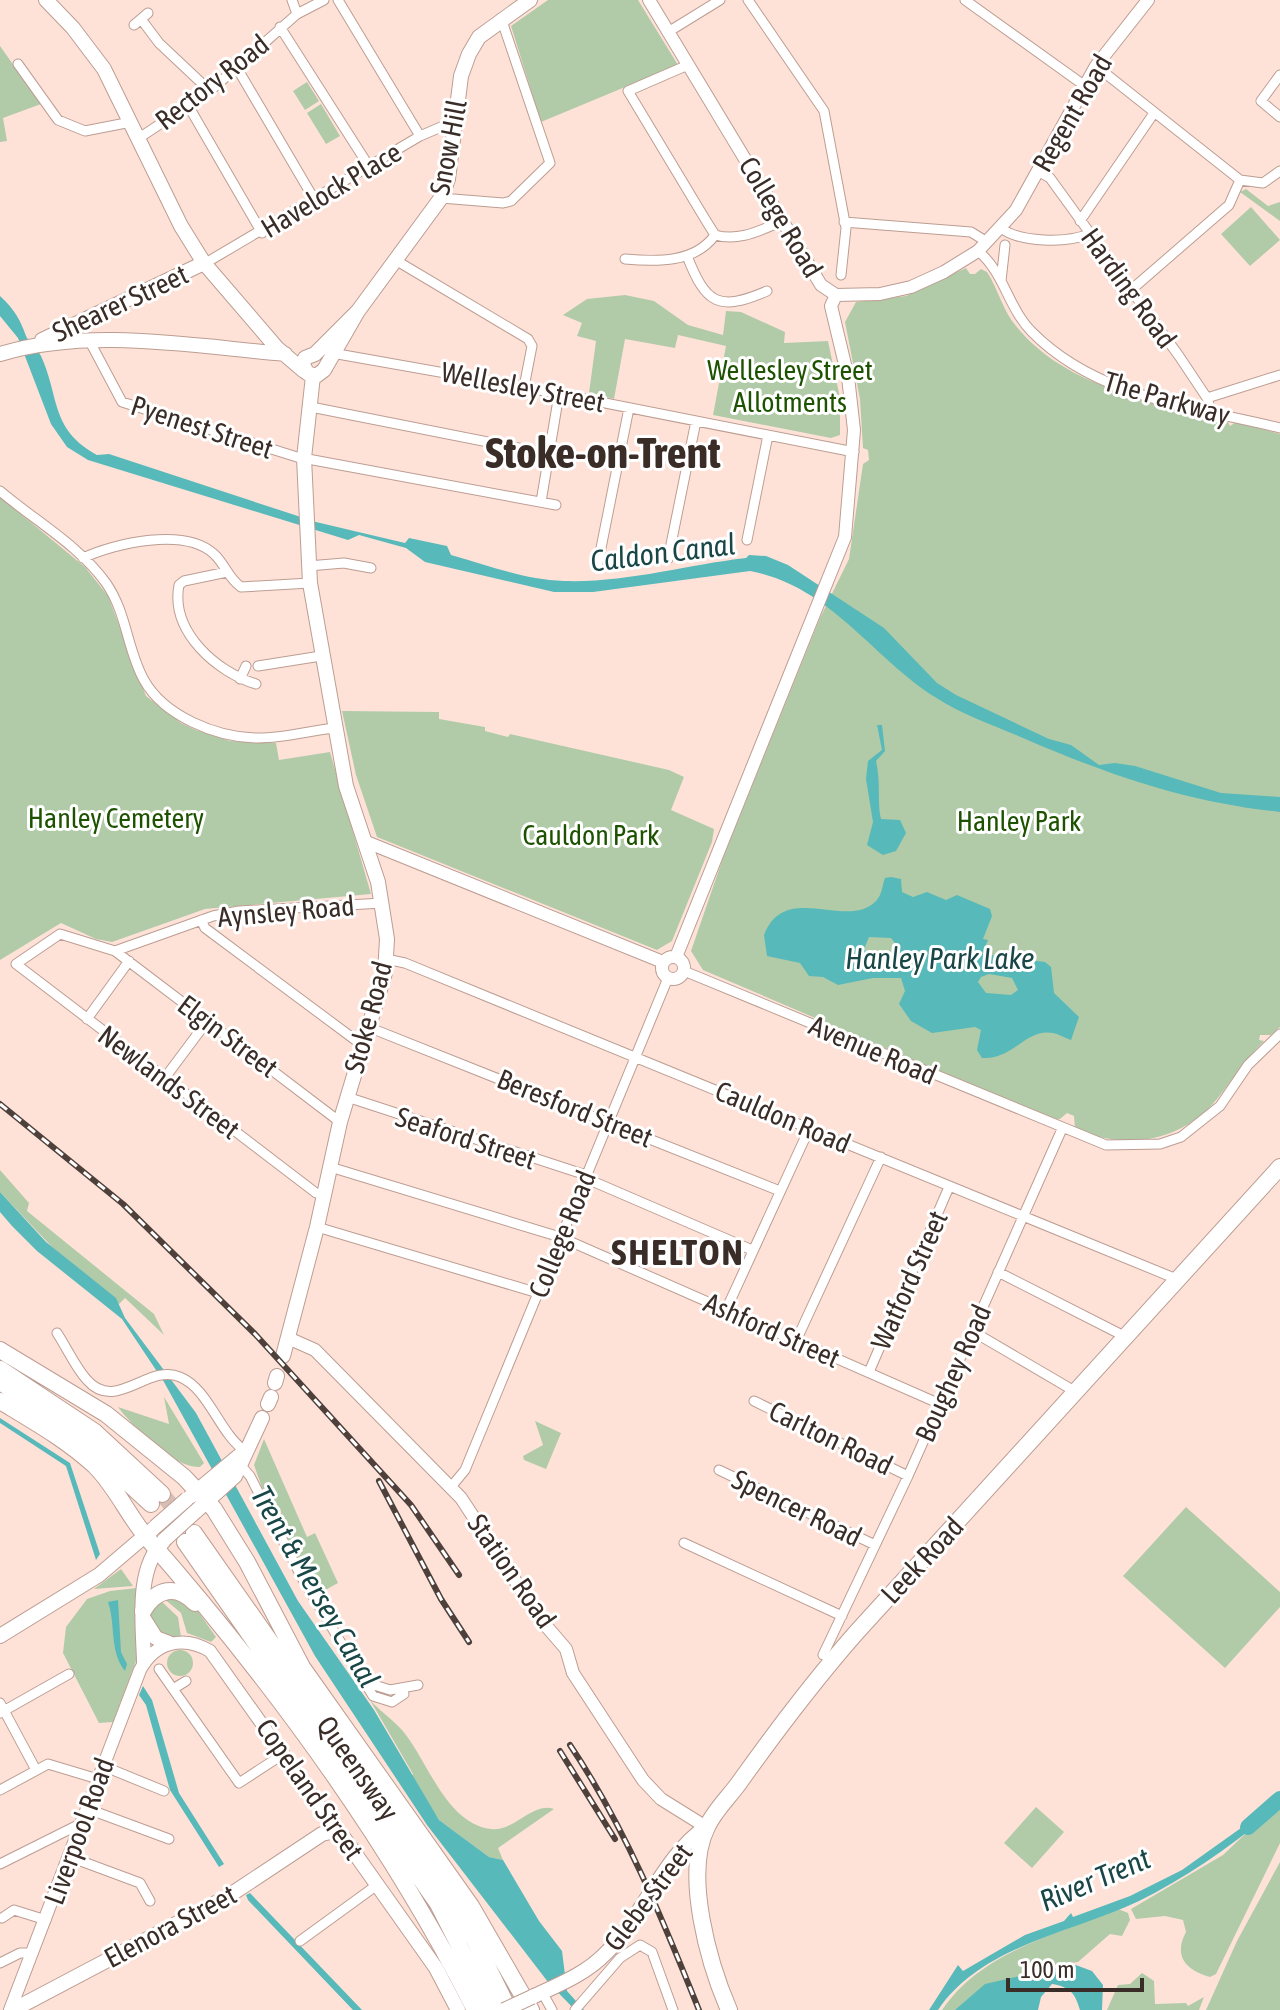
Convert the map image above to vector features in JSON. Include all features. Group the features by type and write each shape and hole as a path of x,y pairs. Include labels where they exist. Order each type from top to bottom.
{"highway":[{"name":"Leek Road","path":"729,2010 710,1962 699,1911 700,1857 706,1827 813,1683 1280,1167"},
{"path":"0,1350 106,1414 202,1497 247,1562 302,1667 471,1906 505,1965 520,2010"},
{"path":"0,1369 95,1432 156,1499 65,1425 0,1382"},
{"path":"0,1401 51,1433 95,1467 155,1538 236,1643 410,1889 475,2010"},
{"name":"Queensway","path":"489,2010 446,1919 190,1537 429,1868 474,1939 507,2010"},
{"path":"143,1613 163,1592 180,1590 236,1643"},
{"path":"505,1965 539,1997"}],"main road":[{"path":"46,0 91,50 131,122 181,226 206,262 260,328 309,373"},
{"path":"507,10 530,0"},
{"name":"Snow Hill","path":"309,373 321,373 320,356 397,261 441,198 448,179 461,76 479,37 507,10"},
{"name":"Shearer Street","path":"36,343 206,262"},
{"path":"83,321 78,332 89,340"},
{"path":"238,348 255,344 260,328"},
{"path":"0,354 36,343 89,340 238,348 285,354"},
{"path":"273,341 320,356"},
{"name":"Stoke Road","path":"283,1356 317,1227 340,1122 386,959 383,903 346,786 310,583 304,458 311,407 309,373"},
{"path":"0,1636 48,1609 120,1558 155,1538 236,1463 262,1418"},
{"path":"144,1661 143,1613 149,1558 155,1538"},
{"path":"120,1558 139,1564 147,1572"},
{"path":"143,1613 150,1631 169,1643"},
{"name":"Glebe Street","path":"507,2010 539,1997 614,1955 687,1844 706,1827"},
{"path":"322,1834 340,1834"},
{"name":"Elenora Street","path":"12,2010 227,1897 322,1834"},
{"name":"Copeland Street","path":"340,1834 436,1968 457,2006"}],"street":[{"path":"292,0 297,14"},
{"name":"Rectory Road","path":"139,138 189,107 237,68 280,27 324,0"},
{"path":"338,0 420,136"},
{"name":"College Road","path":"649,0 821,285 836,295 831,306 848,377 854,452 845,537 827,588 670,960"},
{"path":"668,32 720,0"},
{"path":"748,0 824,111 844,222 841,275"},
{"path":"965,0 1085,86"},
{"name":"Regent Road","path":"836,295 880,294 911,287 944,272 982,246 1001,228 1038,171 1096,66 1144,1"},
{"path":"441,198 485,203 511,201 550,163 507,10"},
{"path":"141,19 159,43 210,91"},
{"path":"280,27 370,168"},
{"path":"18,64 58,120 85,131 131,122"},
{"path":"688,65 628,91 715,235"},
{"path":"1096,66 1240,180 1263,183 1280,171"},
{"path":"237,68 314,199"},
{"path":"1280,75 1261,101 1280,117"},
{"path":"189,107 262,233"},
{"path":"1080,221 1154,113"},
{"name":"Havelock Place","path":"206,262 262,233 420,136 455,121"},
{"name":"Harding Road","path":"1038,171 1050,178 1131,290 1207,398 1211,411"},
{"path":"1131,290 1229,205 1240,180"},
{"path":"715,235 740,237 783,221"},
{"path":"844,222 971,232 982,246"},
{"path":"1001,228 1015,235 1054,239 1089,234"},
{"path":"625,259 660,260 687,256 700,251 715,235"},
{"path":"1001,283 1005,245"},
{"name":"The Parkway","path":"982,246 1014,310 1058,357 1092,377 1134,392 1280,428"},
{"path":"687,256 703,292 720,302 733,303 767,291"},
{"path":"397,261 528,339 532,346 524,387"},
{"name":"Pyenest Street","path":"89,340 122,402 304,458 556,505"},
{"name":"Wellesley Street","path":"320,356 524,387 854,452"},
{"path":"1207,398 1280,375"},
{"path":"541,502 559,394"},
{"path":"311,407 549,454"},
{"path":"598,563 629,408"},
{"path":"668,559 696,421"},
{"path":"747,540 768,435"},
{"path":"0,491 83,558 106,582 120,609 144,680 157,697 181,715 222,733 254,738 334,728"},
{"path":"83,558 124,544 166,540 190,543 213,553 241,587 310,583"},
{"path":"308,566 344,563 371,568"},
{"path":"227,572 184,581 178,593 185,621 199,647 218,666 256,684"},
{"path":"258,666 321,656"},
{"path":"240,679 246,666"},
{"path":"364,841 670,960 683,962 684,971 677,978 668,978 662,970 670,960"},
{"path":"370,858 395,853"},
{"name":"Aynsley Road","path":"115,951 201,920 265,908 383,903"},
{"path":"201,920 205,928 362,1045"},
{"name":"Newlands Street","path":"115,951 60,934 16,964 164,1079 316,1193 324,1195"},
{"name":"Elgin Street","path":"115,951 340,1122"},
{"name":"Cauldon Road","path":"386,959 405,963 636,1056 1179,1280"},
{"path":"87,1019 129,961"},
{"name":"Avenue Road","path":"684,971 1106,1145 1133,1147 1160,1144 1181,1137 1220,1106 1248,1065 1280,1034"},
{"name":"College Road","path":"451,1487 465,1470 668,978"},
{"path":"164,1079 208,1020"},
{"name":"Beresford Street","path":"368,1027 780,1191"},
{"name":"Seaford Street","path":"347,1097 585,1176 752,1250"},
{"path":"726,1310 810,1127"},
{"name":"Boughey Road","path":"823,1655 908,1476 1062,1129"},
{"path":"796,1341 881,1157"},
{"name":"Ashford Street","path":"330,1167 560,1237 940,1404"},
{"name":"Watford Street","path":"869,1372 949,1187"},
{"path":"317,1227 538,1293"},
{"path":"998,1272 1126,1337"},
{"path":"972,1331 1077,1393"},
{"path":"57,1333 86,1379 96,1388 118,1391 152,1376 172,1375 189,1382 228,1437 236,1463 368,1690 388,1697 404,1694"},
{"name":"Station Road","path":"288,1338 311,1347 324,1358 451,1487 541,1620 557,1635 573,1673 643,1780 661,1799 706,1827"},
{"name":"Carlton Road","path":"754,1401 908,1476"},
{"name":"Spencer Road","path":"719,1470 875,1545"},
{"path":"684,1543 842,1616"},
{"name":"Copeland Street","path":"169,1643 191,1642 210,1651 340,1834"},
{"path":"144,1661 169,1643"},
{"name":"Liverpool Road","path":"12,2010 144,1661"},
{"path":"159,1669 239,1783 285,1753"},
{"path":"36,1770 1,1709 69,1674"},
{"path":"362,1680 390,1690 418,1685"},
{"path":"173,1689 186,1681"},
{"path":"0,1790 36,1770 54,1764 98,1779"},
{"path":"103,1766 164,1791"},
{"path":"88,1809 169,1839"},
{"path":"322,1834 325,1810"},
{"path":"0,1864 82,1823"},
{"path":"70,1857 140,1883 150,1901"},
{"path":"300,1941 377,1885"},
{"path":"2,1918 14,1910 46,1920"},
{"path":"575,2010 614,1955 632,1947 646,1946 652,1952 673,2010"},
{"path":"0,1963 20,1953 33,1953"},
{"path":"22,1981 22,1993 28,2001"},
{"path":"539,1997 552,2010"}],"green space":[{"path":"548,0 638,0 678,65 541,122 511,26"},
{"path":"0,46 41,104 3,118 7,141 0,142"},
{"path":"307,82 319,101 305,110 293,91"},
{"path":"321,104 340,136 326,144 307,113"},
{"path":"1246,189 1268,206 1280,202 1280,221 1240,192"},
{"path":"1251,207 1280,240 1250,266 1221,234"},
{"name":"Hanley Park","path":"966,268 970,274 981,269 987,272 1016,326 1060,365 1113,390 1227,420 1230,426 1236,422 1280,434 1280,1027 1271,1035 1260,1035 1259,1040 1264,1041 1203,1114 1187,1125 1151,1138 1113,1139 1075,1129 1074,1116 1067,1113 1060,1119 1051,1119 703,970 691,951 723,858 820,618 849,559 863,464 869,460 868,450 863,448 860,399 845,322 856,302 906,296"},
{"name":"Wellesley Street Allotments","path":"625,295 654,301 688,325 723,335 726,311 741,312 785,332 784,343 828,341 840,398 840,435 831,438 713,415 726,346 678,335 675,348 625,339 614,399 589,393 596,341 577,336 582,323 563,315 587,299"},
{"name":"Hanley Cemetery","path":"0,497 85,567 108,596 146,696 181,723 196,730 230,741 276,743 279,760 330,752 371,894 205,909 112,942 96,939 61,923 0,960"},
{"name":"Cauldon Park","path":"342,711 439,712 439,719 485,727 485,731 508,737 510,734 669,770 684,777 671,810 714,829 712,842 672,941 657,950 377,837 356,775"},
{"path":"0,1170 29,1203 27,1211 154,1314 164,1335 125,1298 119,1304 52,1247 0,1192"},
{"path":"164,1397 204,1463 200,1467 190,1466 167,1454 118,1407 169,1424"},
{"path":"535,1421 561,1433 546,1469 524,1460 523,1456 543,1445"},
{"path":"264,1439 307,1537 315,1533 338,1583 318,1594 271,1513 254,1465"},
{"path":"1186,1507 1280,1592 1280,1607 1225,1668 1123,1576"},
{"path":"121,1569 133,1586 94,1589"},
{"path":"137,1588 138,1656 113,1722 99,1723 63,1653 66,1627 87,1599 110,1591"},
{"path":"165,1595 192,1603 216,1637 211,1642 187,1633 181,1613 162,1597"},
{"path":"159,1599 178,1617 181,1637 165,1638 152,1630 149,1611"},
{"path":"180,1650 189,1654 193,1663 189,1672 180,1676 171,1672 167,1663 171,1654"},
{"path":"370,1700 402,1730 450,1803 475,1824 499,1829 539,1809 554,1809 498,1848 503,1860 489,1857 439,1820 411,1777 413,1774"},
{"path":"1280,1801 1280,1843 1216,1974 1210,1977 1202,1974 1184,1961 1181,1948 1186,1932 1183,1920 1165,1916 1136,1919 1131,1909 1223,1855"},
{"path":"1036,1807 1064,1832 1032,1868 1004,1843"},
{"path":"1280,1862 1280,2010 1206,2010 1237,1941"},
{"path":"1118,1909 1128,1913 1130,1920 1122,1936 1110,1934 1078,1962 1045,1967 1013,1991 999,2010 942,2010 978,1973 999,1959"},
{"path":"1142,1973 1154,1981 1155,2004 1186,2003 1188,2006 1204,1997 1199,2010 1107,2010 1118,1985 1130,1984"}],"water":[{"path":"0,296 16,314 27,339 41,356 64,423 82,445 97,455 109,454 316,522 405,543 409,538 447,546 451,555 535,578 564,581 610,579 746,558 749,555 766,556 788,565 884,628 937,683 956,695 1049,739 1071,745 1099,765 1115,763 1135,766 1221,793 1280,797 1280,812 1212,801 1148,785 1086,764 967,714 912,681 827,606 778,579 750,571 593,592 554,592 425,562 406,548 359,535 348,540 88,460 67,447 51,424 18,338 0,316"},
{"path":"877,725 882,725 885,751 876,761 881,819 900,820 906,833 896,851 883,855 867,845 873,822 866,779 868,761 882,750"},
{"name":"Hanley Park Lake","path":"885,878 901,879 902,892 913,897 927,892 946,900 957,895 990,909 992,916 983,939 988,940 982,954 1045,962 1051,967 1054,993 1079,1017 1071,1040 1043,1033 1003,1054 982,1058 977,1050 981,1030 975,1027 932,1033 911,1021 899,1004 905,991 901,978 873,978 838,985 823,977 809,976 800,963 767,956 764,935 774,919 786,911 801,908 864,909 878,899","holes":["869,937 891,938 899,948 884,963 873,961 864,949","989,974 1012,978 1018,990 1011,995 986,993 978,982"]},
{"path":"0,1192 46,1242 116,1298 125,1318 196,1413 298,1601 374,1710 439,1820 489,1857 503,1860 539,1921 562,1951 567,1991 584,2010 575,2010 548,1982 427,1825 315,1656 164,1382 122,1319 37,1251 12,1226 0,1212"},
{"path":"0,1418 70,1463 100,1554 96,1560 66,1466 0,1423"},
{"path":"118,1600 121,1652 127,1664 125,1671 117,1655 108,1602"},
{"path":"143,1686 152,1700 179,1793 224,1864 219,1867 170,1790 146,1705 139,1695"},
{"path":"1262,1813 1266,1817 1251,1829 1173,1883 1139,1901 1003,1955 957,1988 938,2010 929,2010 958,1965 963,1971 1025,1935 1064,1921 1071,1913 1073,1917 1130,1896 1182,1870"},
{"path":"250,1893 362,2010 353,2010 248,1900 246,1895"},
{"path":"1073,1964 1092,1971 1103,1985 1102,2010 1080,2010 1071,1992 1052,1984 1041,1997 1038,2010 955,2010 985,1984"}],"waterway":[{"name":"River Trent","path":"1248,1827 1280,1799"}],"tunnel":[{"path":"162,1494 194,1533"}],"railway":[{"path":"0,1104 123,1204 255,1334 411,1505 459,1575"},
{"path":"379,1481 441,1599 469,1642"},
{"path":"570,1745 625,1841 699,2010"},
{"path":"560,1751 615,1839"}],"district":[{"name":"Stoke-on-Trent","path":"603,453"},
{"name":"SHELTON","path":"678,1252"}],"water label":[{"name":"Caldon Canal","path":"663,553"},
{"name":"Trent & Mersey Canal","path":"315,1587"}]}
